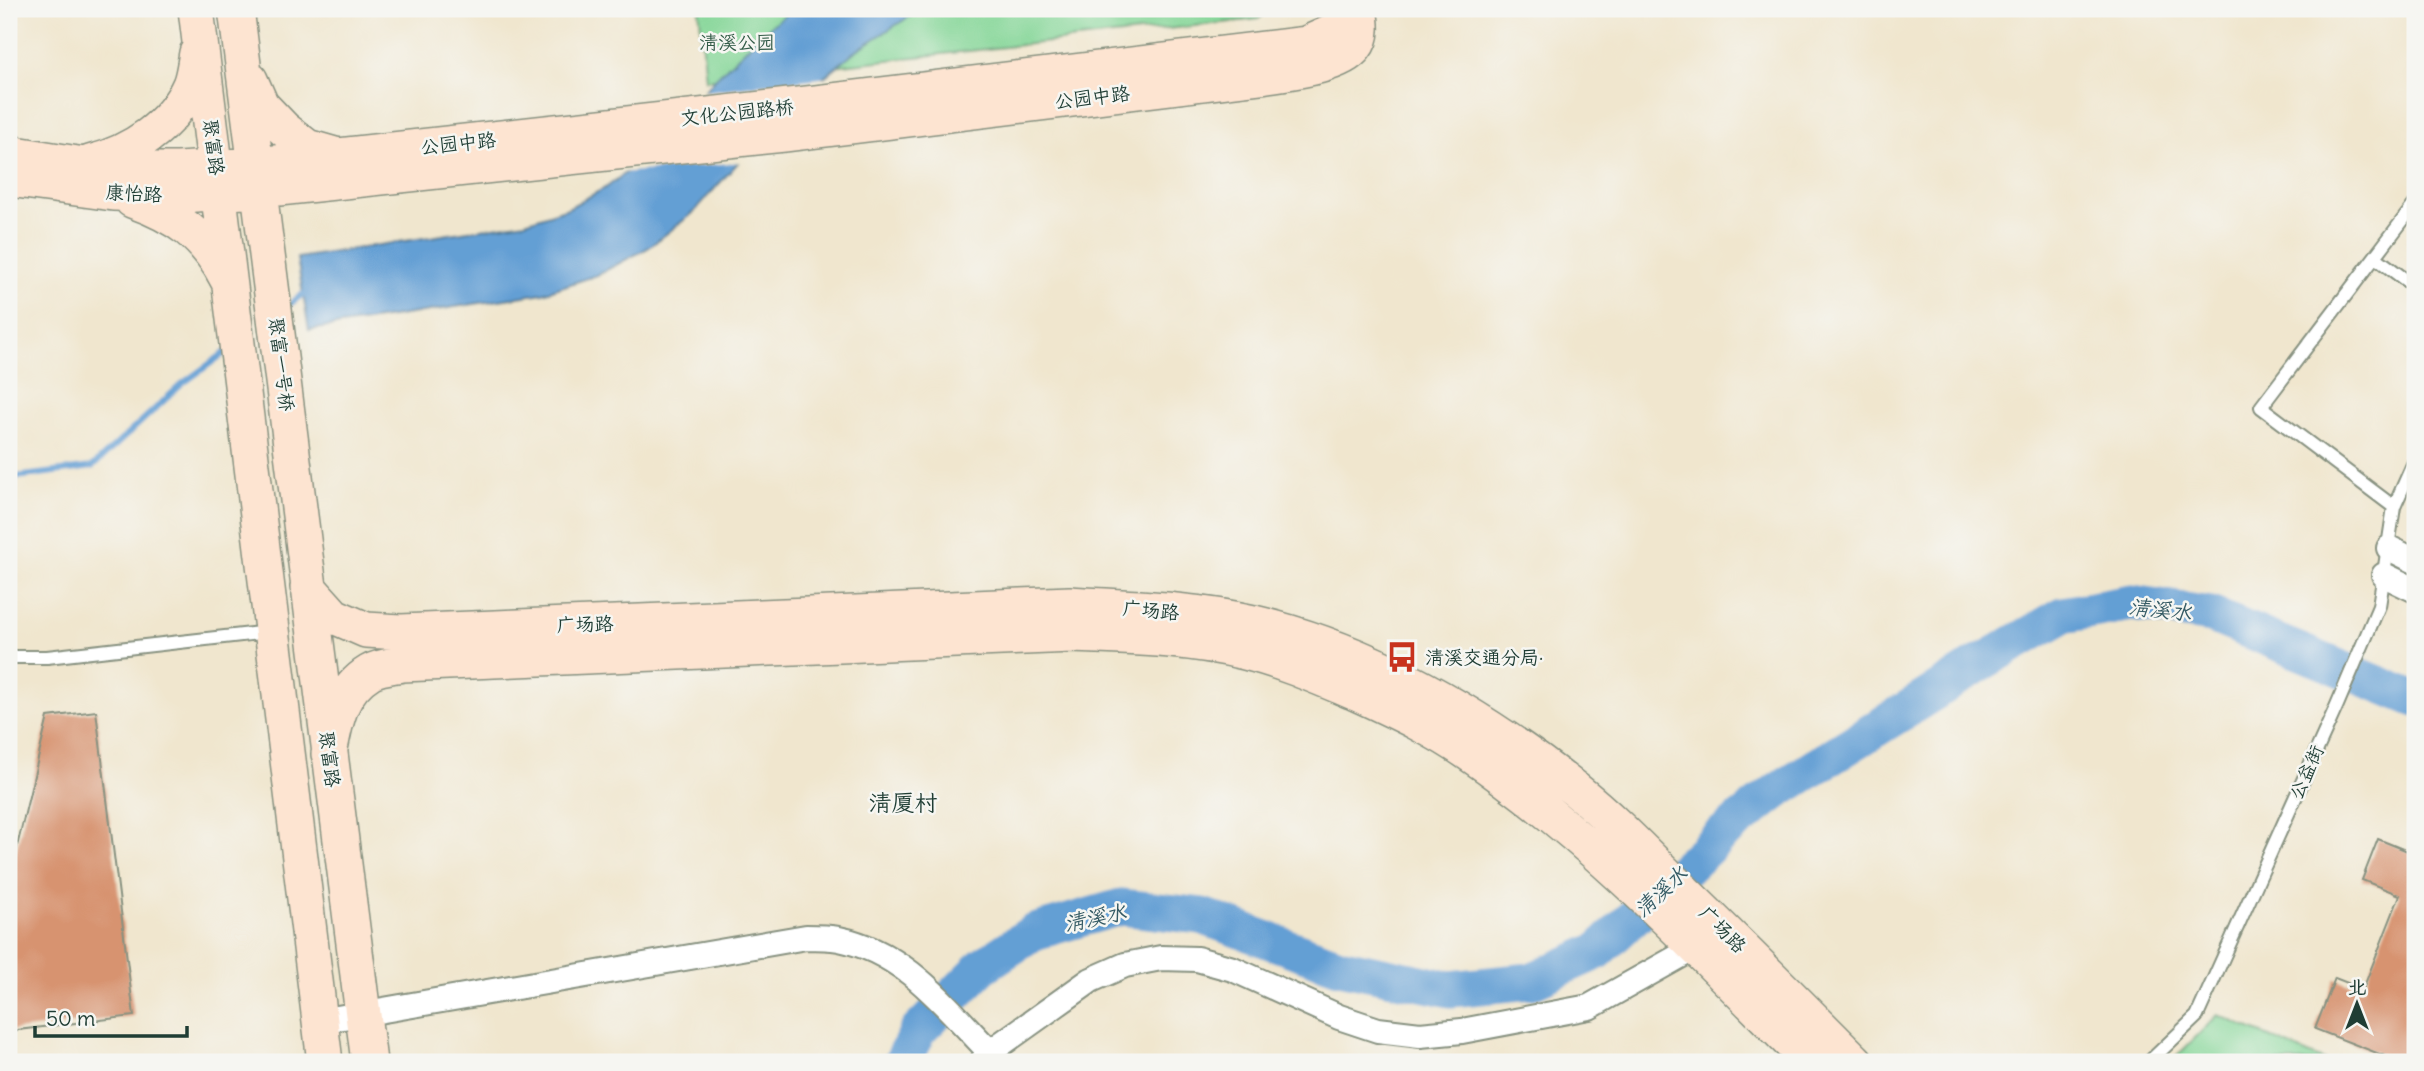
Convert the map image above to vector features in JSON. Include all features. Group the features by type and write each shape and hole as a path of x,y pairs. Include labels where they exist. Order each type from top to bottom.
{"street":[{"name":"聚富路","path":"236,9 271,274"},
{"name":"公园中路","path":"816,103 1306,44 1331,33 1358,9"},
{"name":"公园中路","path":"784,134 1312,68 1341,57 1355,47 1362,29 1358,9"},
{"name":"聚富路","path":"198,24 231,286"},
{"path":"82,165 116,156 145,138 172,116 191,84 198,24"},
{"path":"243,64 261,105 284,129 307,147 339,156"},
{"name":"文化公园路桥","path":"659,120 816,103"},
{"name":"公园中路","path":"258,178 339,156 659,120"},
{"name":"文化公园路桥","path":"628,150 784,134"},
{"name":"公园中路","path":"258,178 628,150"},
{"name":"康怡路","path":"9,153 115,170 218,180 258,178"},
{"name":"康怡路","path":"9,179 113,193 180,195 218,180"},
{"path":"113,193 158,209 194,232 216,257 231,286 325,1062"},
{"name":"聚富一号桥","path":"271,274 293,455"},
{"name":"聚富路","path":"293,455 369,1062"},
{"path":"2389,548 2415,561"},
{"path":"2384,575 2415,590"},
{"name":"广场路","path":"308,587 334,616 366,630 377,631 1070,604 1170,610 1253,623 1323,643 1404,678 1472,717 1576,790 1624,856 1702,938 1810,1062"},
{"name":"广场路","path":"329,754 336,715 349,688 372,671 402,664 1072,635 1167,639 1244,652 1312,674 1386,707 1468,752 1553,815 1624,856"},
{"path":"320,1021 806,937 837,938 867,946 895,960 919,979 986,1057 1091,980 1125,965 1161,958 1197,959 1233,969 1339,1017 1378,1030 1420,1035 1462,1031 1589,1007 1702,938"},
{"name":"广场路","path":"1702,938 1856,1062"}],"lane":[{"path":"2394,508 2261,407 2415,204"},
{"path":"2375,257 2415,287"},
{"name":"公益街","path":"2149,1062 2197,1016 2337,705 2379,606 2394,508 2415,460"},
{"path":"9,657 47,657 272,631"}],"green space":[{"name":"清溪公园","path":"699,9 1272,9 1258,19 706,80"},
{"path":"2218,1015 2327,1062 2171,1062"}],"water":[{"path":"792,9 921,9 854,52 810,89 768,129 693,213 648,248 597,275 543,293 309,330 297,258 525,222 568,208 607,187 642,160 715,79 760,35"}],"pier":[{"path":"829,77 743,162 620,173 640,157 699,92"}],"building":[{"path":"96,711 134,1016 9,1031 9,880 48,717"},
{"path":"2378,839 2415,854 2415,1062 2400,1062 2315,1029 2335,978 2363,989 2400,895 2362,880"}],"waterway":[{"path":"285,308 303,294 311,292"},
{"path":"9,478 92,467 182,384 226,352"},
{"name":"清溪水","path":"902,1062 918,1031 983,966 1034,932 1121,907 1202,916 1339,966 1450,989 1531,981 1598,951 1722,834 1777,791 1979,664 2063,615 2132,603 2211,615 2415,699"}],"place":[{"name":"清溪交通分局·","path":"1402,657"}],"district":[{"name":"清厦村","path":"903,803"}]}
